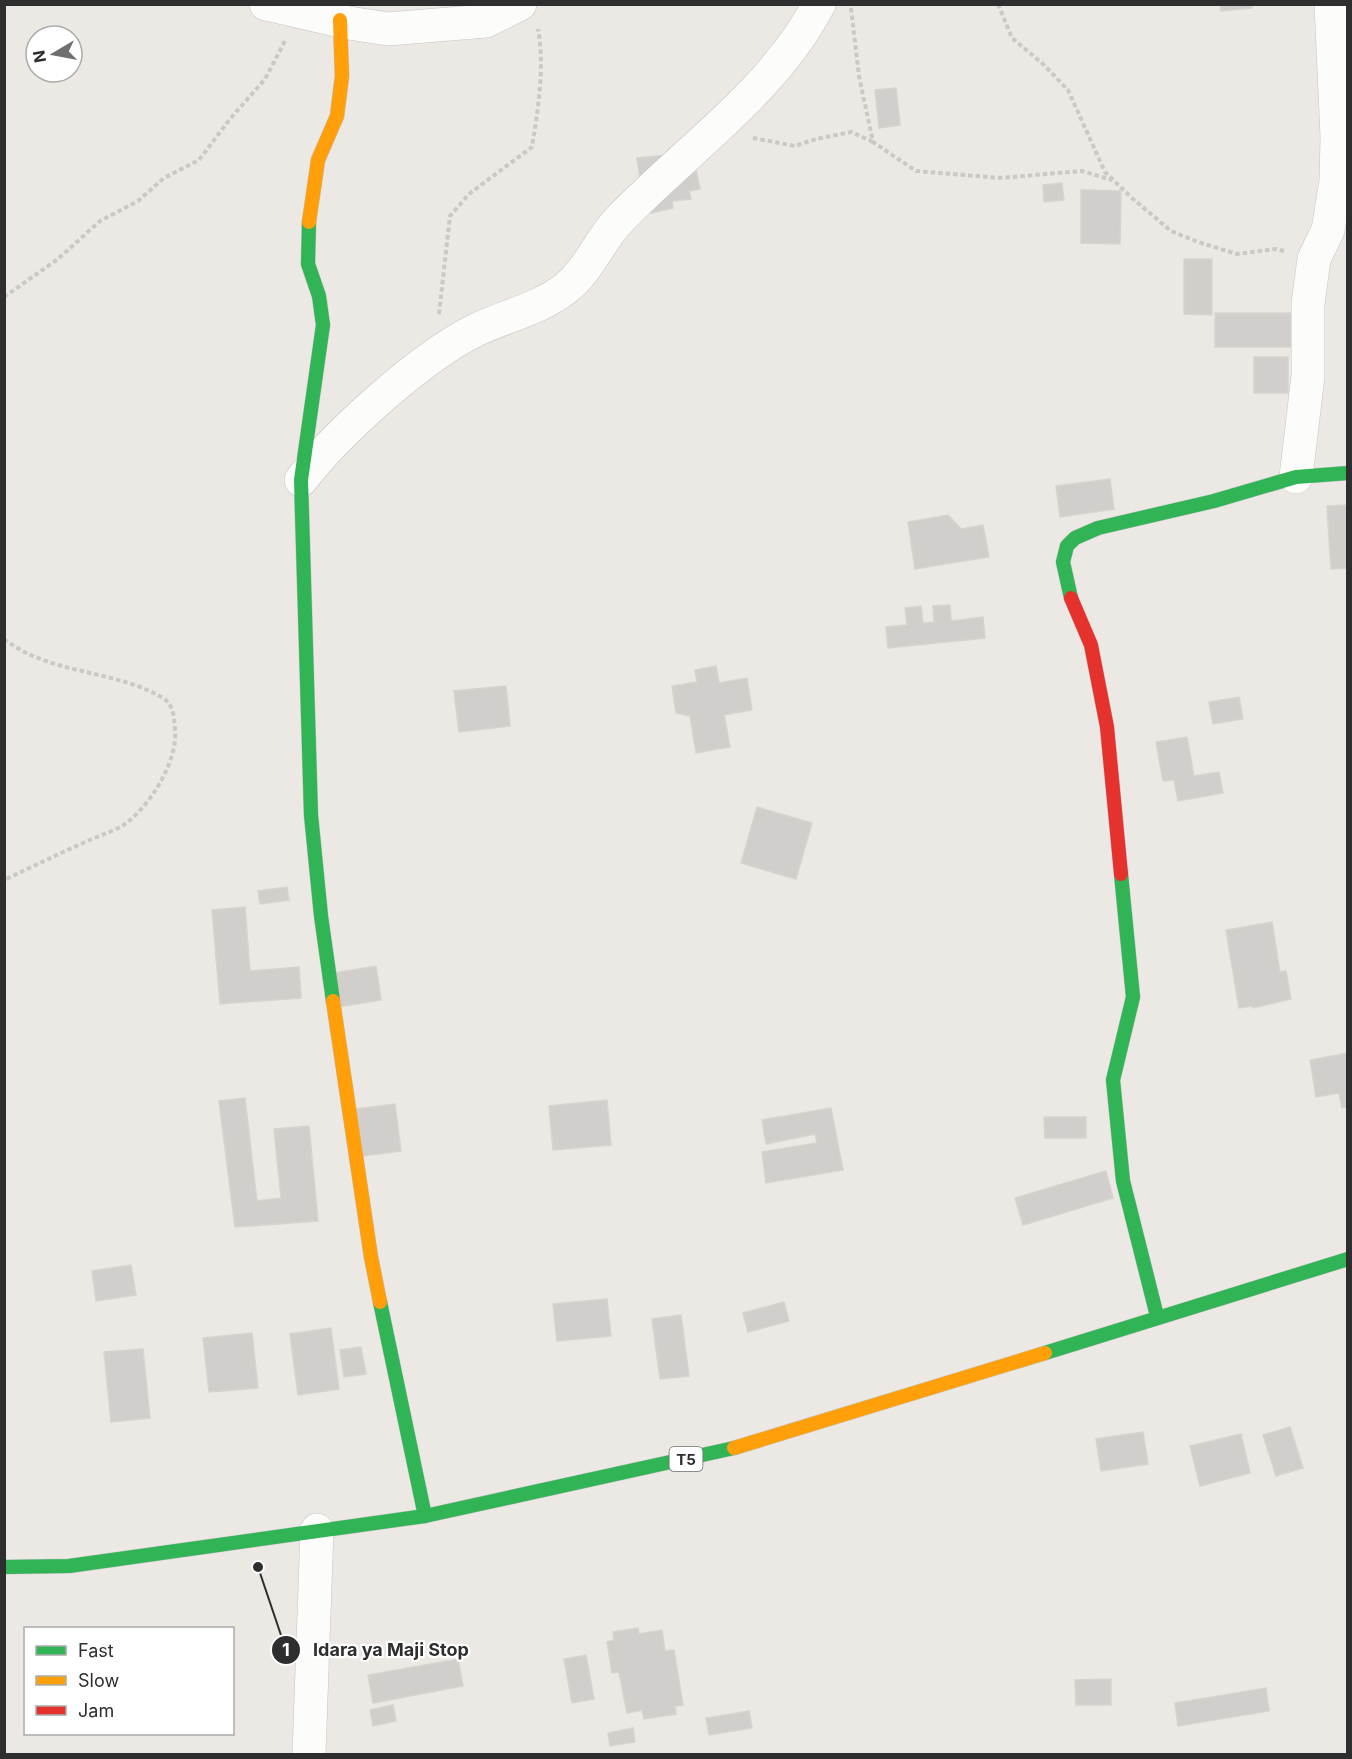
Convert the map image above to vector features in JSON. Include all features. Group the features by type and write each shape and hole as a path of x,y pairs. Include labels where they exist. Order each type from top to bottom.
{"main road":[{"path":"325,17 342,76 337,116 318,160 309,221 308,264 319,297 323,325 302,480 311,815 321,916 371,1257 425,1516"},
{"path":"1157,1316 1123,1181 1113,1080 1133,997 1107,727 1091,645 1068,592 1063,562 1067,546 1075,538 1098,528 1214,501 1296,477 1347,473"},
{"name":"T5","path":"4,1567 69,1566 425,1516 756,1443 1157,1316 1347,1259"}],"street":[{"path":"266,4 388,29 454,25 528,13"},
{"path":"302,480 325,450 408,378 454,342 544,302 566,288 583,272 618,222 751,95 783,58 809,23 819,4"},
{"path":"1296,477 1308,376 1308,303 1314,259 1328,230 1336,181 1331,4"},
{"path":"309,1755 317,1530"}],"path":[{"path":"851,4 859,76 873,142"},
{"path":"998,4 1012,38 1043,64 1068,90 1106,172 1171,231 1238,254 1276,249 1314,259"},
{"path":"437,320 450,216 469,194 532,147 540,42 528,13"},
{"path":"4,297 58,259 100,221 138,201 164,178 199,160 230,119 265,79 286,38 325,17"},
{"path":"719,125 767,142 795,146 816,138 851,132 873,142 916,171 1000,178 1082,171 1113,180"},
{"path":"4,639 32,656 119,680 161,697 172,708 176,740 170,764 155,790 126,824 4,880"}],"building":[{"path":"1220,4 1252,4 1252,8 1221,11"},
{"path":"896,88 900,125 879,128 875,90"},
{"path":"691,146 700,189 689,191 691,199 672,201 673,208 651,213 649,203 644,204 637,158 668,155 669,149"},
{"path":"1062,183 1064,200 1044,202 1043,185"},
{"path":"1081,190 1121,191 1120,244 1081,243"},
{"path":"1184,259 1212,259 1212,315 1184,314"},
{"path":"1215,313 1293,313 1293,347 1215,347"},
{"path":"1254,357 1288,357 1288,393 1254,393"},
{"path":"1110,479 1114,509 1060,517 1056,486"},
{"path":"1348,505 1348,568 1331,569 1327,506"},
{"path":"948,515 961,529 983,525 989,557 915,569 908,522"},
{"path":"950,605 951,621 983,617 985,638 888,648 886,627 907,625 905,608 921,606 923,623 934,622 933,606"},
{"path":"716,666 719,683 747,678 752,710 724,715 730,747 696,753 690,716 676,713 672,686 697,682 695,670"},
{"path":"506,686 510,726 459,732 454,691"},
{"path":"1239,697 1243,719 1213,724 1209,702"},
{"path":"1187,737 1194,776 1219,772 1223,793 1178,801 1174,780 1163,781 1156,742"},
{"path":"757,807 812,823 796,879 741,863"},
{"path":"287,887 289,900 260,904 258,891"},
{"path":"245,907 250,971 299,967 301,998 220,1004 212,910"},
{"path":"1272,922 1280,972 1286,971 1291,999 1253,1008 1252,1006 1239,1008 1226,930"},
{"path":"376,966 381,1000 339,1007 333,973"},
{"path":"1348,1053 1348,1107 1342,1108 1339,1093 1316,1097 1310,1060"},
{"path":"245,1098 257,1201 281,1198 274,1129 309,1126 318,1221 235,1227 219,1101"},
{"path":"607,1100 611,1145 553,1150 549,1106"},
{"path":"395,1104 401,1151 362,1156 356,1109"},
{"path":"831,1108 843,1170 766,1183 762,1152 817,1143 815,1134 766,1144 762,1120"},
{"path":"1044,1117 1086,1117 1086,1138 1045,1138"},
{"path":"1106,1171 1113,1198 1023,1225 1015,1198"},
{"path":"131,1265 136,1295 96,1301 92,1271"},
{"path":"607,1299 611,1336 557,1341 553,1304"},
{"path":"784,1302 789,1321 748,1332 743,1313"},
{"path":"681,1315 689,1376 660,1379 652,1319"},
{"path":"331,1328 339,1389 298,1395 290,1334"},
{"path":"252,1333 258,1388 209,1392 203,1338"},
{"path":"361,1347 366,1374 344,1377 340,1350"},
{"path":"143,1349 150,1418 111,1422 104,1352"},
{"path":"1290,1427 1303,1468 1276,1476 1263,1435"},
{"path":"1143,1432 1148,1464 1101,1471 1096,1439"},
{"path":"1241,1434 1250,1473 1200,1486 1190,1446"},
{"path":"638,1628 639,1634 662,1630 665,1651 674,1650 683,1705 675,1706 676,1714 644,1719 642,1710 627,1713 619,1672 612,1673 607,1642 614,1640 613,1632"},
{"path":"586,1655 594,1699 572,1703 564,1659"},
{"path":"458,1659 463,1686 373,1703 368,1675"},
{"path":"1111,1679 1111,1705 1076,1705 1075,1680"},
{"path":"1266,1688 1269,1711 1178,1726 1175,1703"},
{"path":"393,1705 396,1721 373,1726 370,1710"},
{"path":"749,1711 752,1728 709,1735 706,1718"},
{"path":"633,1728 635,1742 610,1746 608,1733"}],"traffic: fast":[{"path":"309,222 308,264 319,296 323,325 301,480 311,815 321,916 333,1001"},
{"path":"1071,598 1063,562 1067,546 1075,538 1098,528 1214,501 1296,477 1348,473"},
{"path":"1121,874 1133,997 1113,1080 1123,1181 1157,1316"},
{"path":"1045,1353 1348,1259"},
{"path":"380,1302 425,1516"},
{"path":"4,1567 69,1566 425,1516 734,1448"}],"traffic: slow":[{"path":"309,222 318,160 337,116 342,76 340,20"},
{"path":"333,1001 371,1257 380,1302"},
{"path":"734,1448 1045,1353"}],"traffic: jam":[{"path":"1071,598 1091,645 1107,727 1121,874"}],"place":[{"name":"Idara ya Maji Stop","path":"258,1567"}]}
